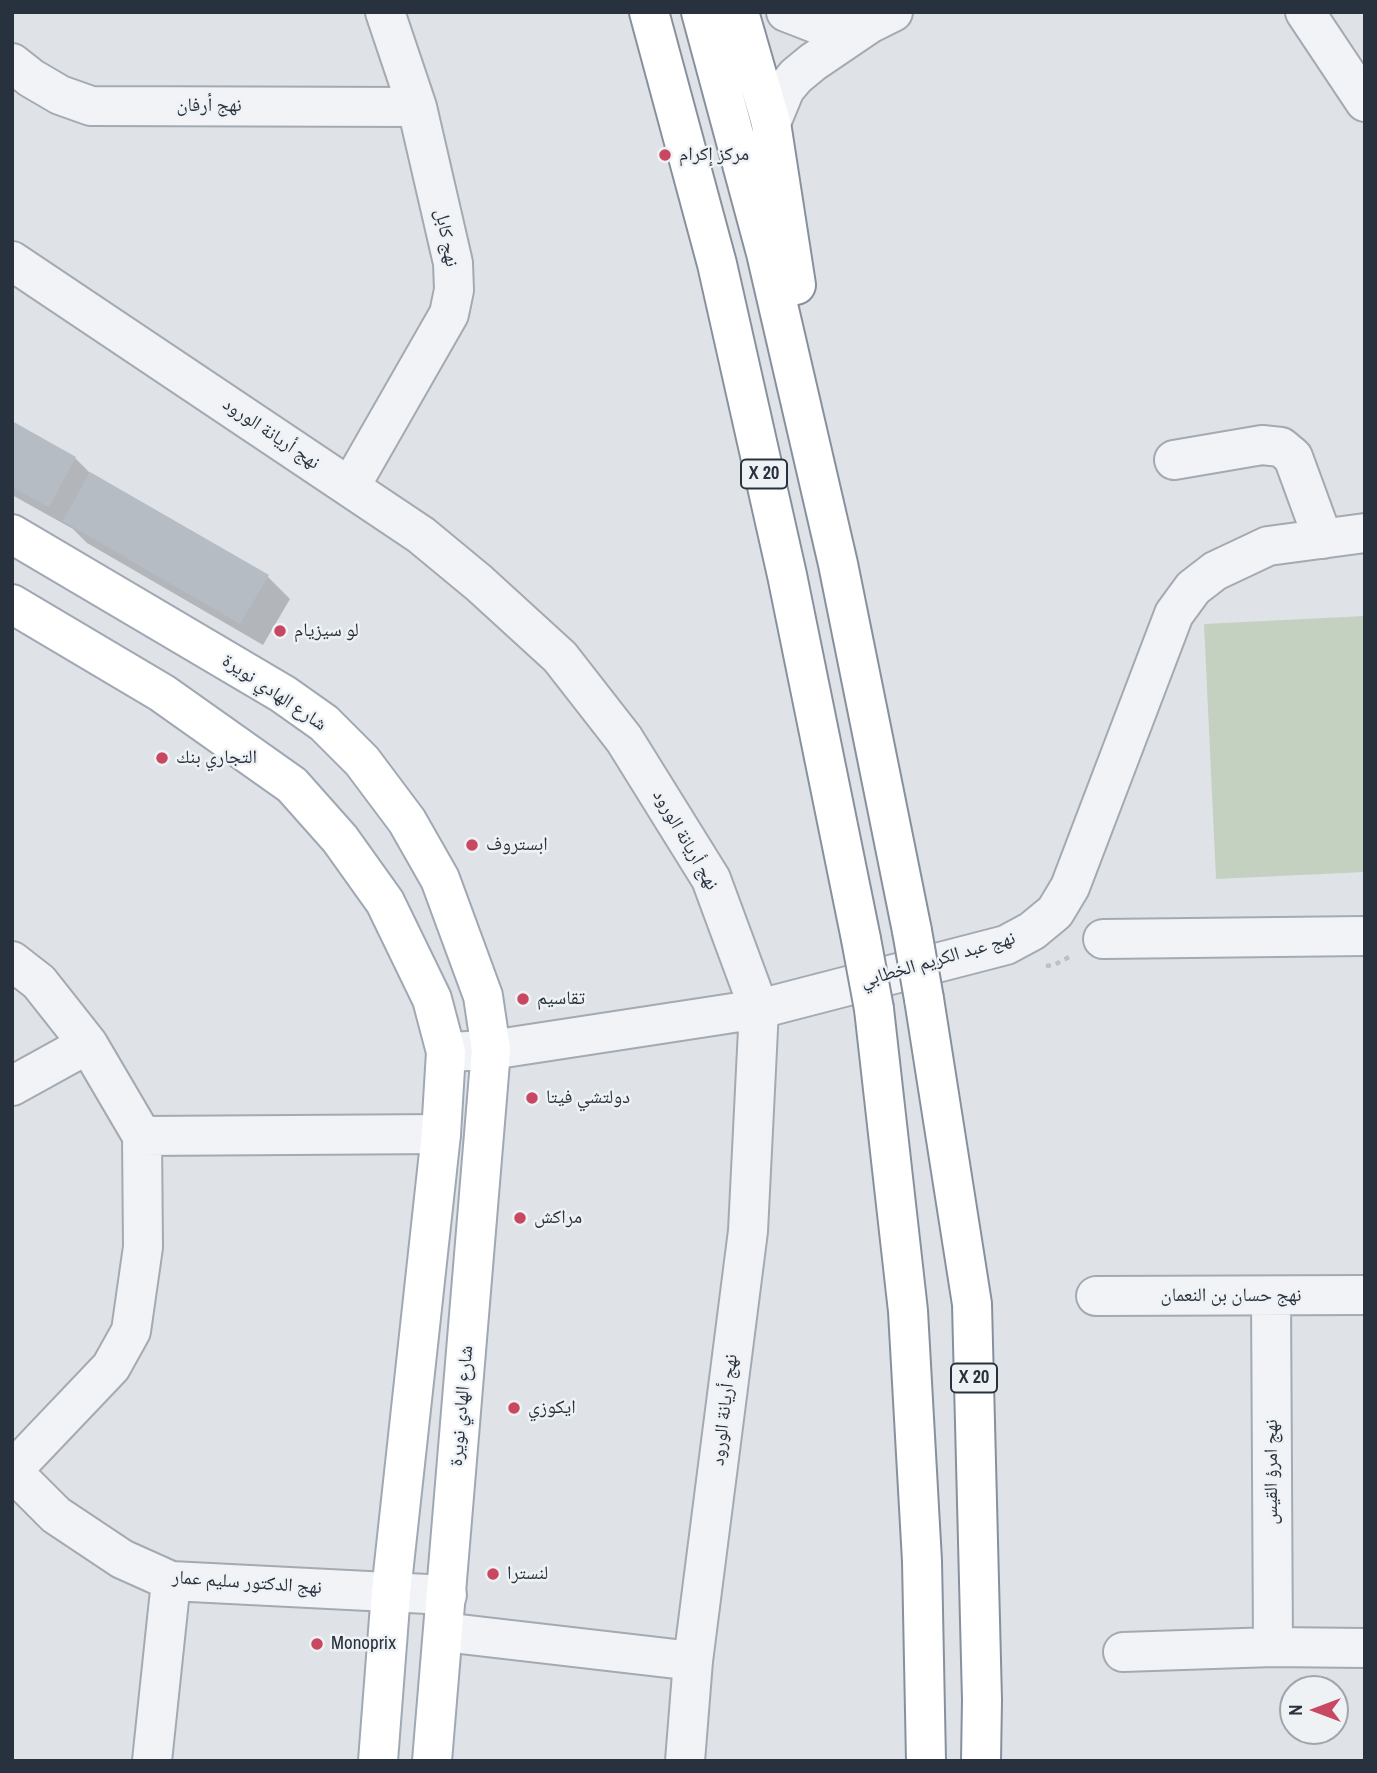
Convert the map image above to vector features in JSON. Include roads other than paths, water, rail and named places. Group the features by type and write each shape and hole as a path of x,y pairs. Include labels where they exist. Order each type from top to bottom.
{"main road":[{"name":"X 20","path":"649,12 717,264 788,575 874,1009 908,1311 922,1561 926,1761"},
{"name":"X 20","path":"701,12 766,253 838,564 924,999 972,1304 983,1761"},
{"path":"739,12 771,123 838,564"},
{"name":"شارع الهادي نويرة","path":"12,534 283,694 324,723 362,761 407,821 440,879 483,996 491,1050 432,1761"},
{"path":"12,604 162,692 292,785 340,839 385,902 432,999 446,1052 441,1134 391,1592 378,1761"}],"street":[{"name":"نهج كابل","path":"350,487 449,314 453,290 453,263 417,107 385,12"},
{"path":"786,12 817,24 881,18"},
{"path":"1305,12 1365,102"},
{"path":"771,123 785,89 796,76 881,18"},
{"name":"نهج أرفان","path":"12,63 31,78 61,95 91,106 417,107"},
{"name":"نهج أريانة الورود","path":"12,261 421,535 479,583 560,657 624,739 711,879 759,1009 748,1231 693,1661 685,1761"},
{"path":"1174,460 1262,445 1281,447 1293,457 1323,539"},
{"name":"نهج عبد الكريم الخطابي","path":"491,1050 759,1009 1006,945 1032,931 1055,912 1070,887 1174,614 1193,588 1215,571 1268,546 1365,533"},
{"path":"1103,939 1365,936"},
{"name":"نهج الدكتور سليم عمار","path":"12,961 39,982 88,1044 142,1136 143,1247 131,1331 111,1367 12,1471 56,1516 122,1559 171,1581 391,1592 445,1614 693,1661"},
{"path":"19,1072 88,1044"},
{"path":"446,1052 491,1050"},
{"path":"142,1136 441,1134"},
{"name":"نهج حسان بن النعمان","path":"1096,1296 1365,1295"},
{"name":"نهج امرؤ القيس","path":"1271,1296 1273,1647"},
{"path":"152,1761 171,1581"},
{"path":"1124,1652 1273,1647 1365,1648"}],"place":[{"name":"مركز إكرام","path":"665,155"},
{"name":"لو سيزيام","path":"280,631"},
{"name":"التجاري بنك","path":"162,758"},
{"name":"ابستروف","path":"472,845"},
{"name":"تقاسيم","path":"523,999"},
{"name":"دولتشي فيتا","path":"532,1098"},
{"name":"مراكش","path":"520,1218"},
{"name":"ايكوزي","path":"514,1408"},
{"name":"لنسترا","path":"493,1574"},
{"name":"Monoprix","path":"317,1644"}]}
